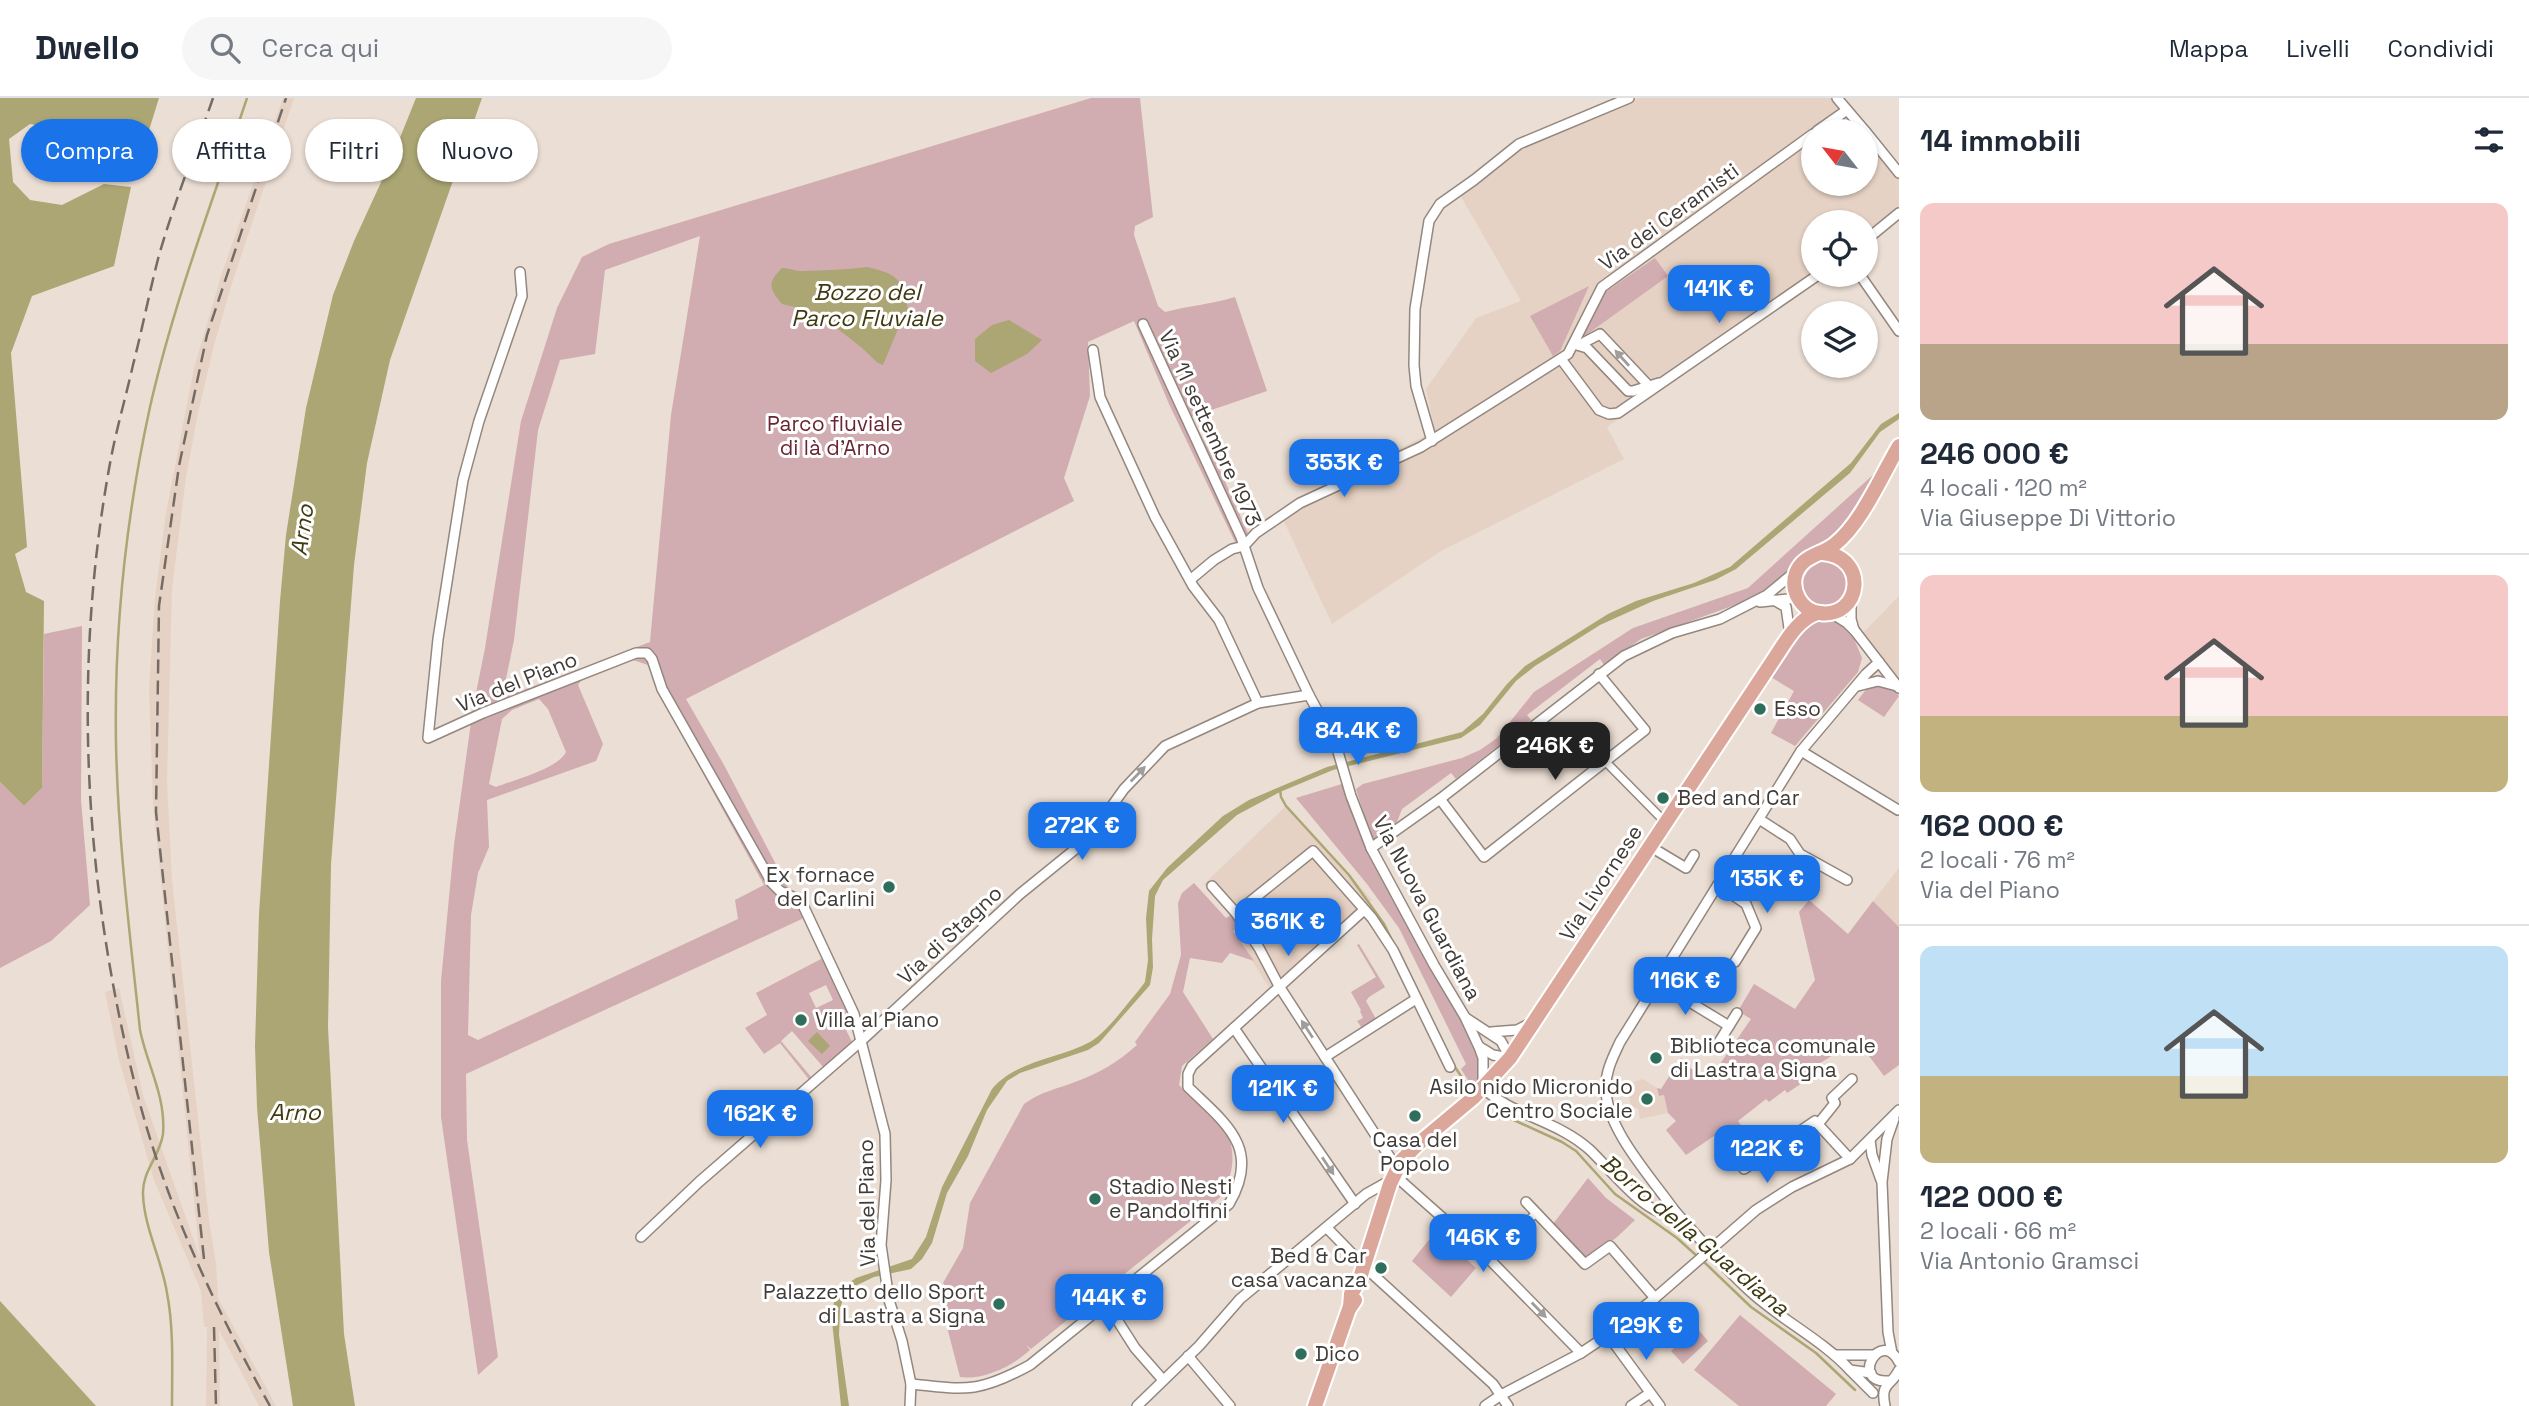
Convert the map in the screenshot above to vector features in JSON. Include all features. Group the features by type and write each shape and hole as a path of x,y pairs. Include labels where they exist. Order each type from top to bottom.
{"main road":[{"path":"1851,598 1855,580 1848,563 1850,538 1860,514 1899,446"},
{"path":"1797,569 1812,555 1822,553 1838,542 1860,514"},
{"path":"1822,553 1840,557 1848,563"},
{"name":"Via Livornese","path":"1776,656 1798,597 1794,588 1797,569"},
{"path":"1798,597 1808,609 1824,613"},
{"name":"Via Livornese","path":"1315,1406 1350,1307 1358,1294 1391,1187 1413,1149 1483,1088 1510,1058 1542,1014 1776,656 1799,625 1810,615 1839,610 1851,598"}],"street":[{"path":"1190,580 1214,560 1244,546 1256,533 1300,503 1432,441 1416,386 1413,365 1415,309 1429,221 1440,204 1519,144 1629,98"},
{"path":"1837,98 1854,119"},
{"path":"1835,119 1847,110"},
{"name":"Via dei Ceramisti","path":"1432,441 1569,354 1577,345 1602,287 1801,144"},
{"path":"1878,148 1899,173"},
{"path":"1878,230 1899,213"},
{"name":"Via del Piano","path":"520,272 522,296 479,421 463,480 438,639 428,738 482,713 636,653 647,653 652,659 662,689 772,883 780,891 801,901 854,1014 885,1134 886,1180 882,1253 889,1300 902,1341 911,1384 910,1406"},
{"path":"1561,359 1599,410 1609,414 1618,413 1801,287"},
{"path":"1869,287 1899,331"},
{"path":"1891,317 1899,324"},
{"name":"Via 11 settembre 1973","path":"1143,324 1244,546"},
{"path":"1649,386 1600,334 1577,345 1628,391 1633,391 1664,382"},
{"path":"1093,350 1100,397 1155,517 1190,580 1219,620 1258,703"},
{"name":"Via Nuova Guardiana","path":"1244,546 1258,588 1336,745 1350,796 1371,848 1479,1047 1483,1058 1483,1088"},
{"path":"1371,848 1440,799 1624,656 1672,633 1720,620 1767,595 1797,569"},
{"path":"1751,604 1798,597"},
{"path":"1851,598 1851,619 1855,631"},
{"path":"1774,600 1786,607 1788,628"},
{"path":"1824,613 1847,623 1898,687"},
{"path":"1858,686 1865,667 1867,648"},
{"path":"1881,665 1866,674 1801,751 1620,1042 1609,1066 1605,1088 1609,1110 1618,1131 1707,1252 1753,1294 1835,1355 1883,1406"},
{"path":"1440,799 1484,857 1645,730 1599,674"},
{"path":"1858,686 1878,681 1898,687"},
{"name":"Via di Stagno","path":"860,1042 1020,894 1088,838 1124,789 1165,746 1258,703 1309,695"},
{"path":"1801,751 1898,810"},
{"path":"1605,761 1666,823"},
{"path":"1759,819 1790,839 1800,854 1847,880"},
{"path":"1651,847 1686,868 1693,855"},
{"path":"1236,913 1314,851 1372,918 1393,950 1450,1067"},
{"path":"1718,885 1746,904 1756,928 1735,962"},
{"path":"1212,886 1236,913 1325,1057 1391,1187"},
{"path":"911,1384 962,1390 979,1388 1030,1365 1229,1204 1237,1191 1242,1158 1238,1143 1233,1131 1188,1087 1188,1074 1192,1066 1364,910"},
{"path":"1657,982 1729,1026"},
{"path":"1325,1057 1416,999"},
{"path":"1716,1047 1737,1013"},
{"path":"1491,1032 1521,1029 1542,1014"},
{"name":"Via Nuova Guardiana","path":"1465,1017 1501,1041 1510,1058"},
{"path":"1234,1028 1357,1202"},
{"path":"641,1237 699,1182 860,1042"},
{"path":"1479,1047 1493,1055 1510,1058"},
{"path":"1819,1123 1835,1103 1832,1098 1852,1079"},
{"path":"1483,1088 1501,1102 1568,1132 1655,1210 1674,1210"},
{"path":"1485,1406 1608,1335 1756,1210 1777,1196 1850,1159 1898,1111"},
{"path":"1891,1357 1882,1182 1884,1152 1890,1127 1898,1111"},
{"path":"1744,1169 1815,1121 1850,1159 1866,1160 1876,1169"},
{"path":"1870,1140 1880,1144 1884,1152"},
{"path":"1870,1140 1876,1169 1882,1182"},
{"path":"1137,1406 1240,1299 1370,1191 1388,1184 1489,1259 1581,1353"},
{"path":"1357,1202 1391,1187"},
{"path":"1525,1202 1585,1264 1611,1246 1655,1297"},
{"path":"1489,1259 1536,1213"},
{"path":"1327,1228 1364,1273 1493,1384 1508,1406"},
{"path":"1107,1304 1135,1348 1163,1380"},
{"path":"1608,1335 1660,1406"},
{"path":"1835,1355 1891,1357"},
{"path":"1188,1356 1226,1405"},
{"path":"1873,1393 1870,1364 1891,1357"},
{"path":"1850,1370 1888,1381"},
{"path":"1883,1406 1883,1395 1888,1381 1895,1377 1899,1370"},
{"path":"1631,1406 1650,1393"}],"shaded area":[{"path":"283,98 294,98 287,119 276,119"},
{"path":"1639,98 1840,98 1857,119 1801,119 1801,196 1878,196 1878,145 1899,171 1899,216 1878,235 1878,210 1801,210 1801,287 1810,287 1607,427 1624,459 1441,551 1332,624 1279,511 1292,501 1435,431 1426,389 1476,318 1521,301 1460,195 1520,147"},
{"path":"254,182 266,182 214,345 186,477 172,589 167,782 172,880 218,1298 276,1406 259,1406 219,1330 220,1406 206,1406 207,1327 204,1327 201,1291 154,1180 119,1060 105,992 119,988 143,1095 200,1258 153,804 149,689 155,597 166,513 194,368 221,276"},
{"path":"1899,596 1899,688 1859,637"},
{"path":"1287,805 1372,900 1270,989 1233,931 1239,926 1204,884"},
{"path":"1899,868 1899,927 1873,901"},
{"name":"Asilo nido Micronido Centro Sociale","path":"1643,1079 1657,1088 1659,1096 1664,1095 1668,1113 1640,1119 1638,1108 1633,1108 1630,1102 1627,1084"}],"green space":[{"name":"Parco fluviale di là d'Arno","path":"1091,98 1140,98 1153,217 1135,226 1134,235 1158,306 1165,312 1235,297 1267,391 1191,417 1219,468 1248,533 1235,542 1169,404 1134,321 1088,342 1090,396 1064,478 1074,501 686,699 724,765 804,918 466,1074 467,1140 498,1357 478,1375 441,1117 441,981 454,845 473,708 521,421 557,308 582,257 609,244","holes":["700,236 671,415 650,642 502,698 514,640 538,430 560,360 595,354 605,270","633,660 648,665 659,693 764,885 735,900 738,919 478,1040 468,1035 471,915 478,873 489,847 487,800 596,761 603,744 578,685 582,679","539,699 548,709 566,752 545,769 496,787 489,784 502,719 512,710"]},
{"path":"1655,258 1668,276 1575,343 1598,297"},
{"path":"1589,286 1560,351 1553,356 1530,316"},
{"path":"1874,474 1837,536 1774,585 1746,601 1641,639 1604,665 1600,659 1527,715 1531,720 1456,779 1451,773 1402,809 1397,822 1372,840 1356,789 1363,784 1462,758 1480,750 1497,738 1534,692 1633,628 1748,588"},
{"path":"1825,560 1842,566 1848,583 1842,600 1825,606 1808,600 1802,583 1808,566"},
{"path":"1815,618 1838,622 1854,639 1862,658 1858,672 1795,746 1771,733 1794,691 1769,676 1798,631"},
{"path":"82,626 81,800 90,905 51,941 0,968 0,782 24,806 42,788 44,634"},
{"path":"1875,685 1893,689 1899,696 1884,717 1858,700 1868,687"},
{"path":"1342,784 1371,857 1477,1044 1480,1074 1475,1091 1461,1069 1466,1064 1399,928 1367,884 1296,798"},
{"name":"Stadio Nesti e Pandolfini","path":"1194,883 1226,918 1231,915 1240,926 1233,931 1254,961 1230,953 1222,963 1190,958 1183,992 1213,1039 1182,1066 1179,1085 1227,1133 1232,1149 1232,1165 1223,1195 1031,1349 1026,1345 1030,1350 1015,1361 988,1374 960,1377 942,1308 950,1294 943,1283 963,1248 970,1203 1024,1104 1042,1094 1101,1071 1137,1045 1135,1042 1170,994 1181,955 1178,903 1182,893"},
{"path":"1809,900 1848,934 1873,901 1899,927 1899,1065 1884,1076 1857,1040 1806,1072 1810,1078 1787,1093 1785,1090 1769,1102 1766,1099 1738,1121 1755,1145 1734,1162 1714,1136 1686,1155 1666,1130 1676,1121 1668,1113 1664,1095 1659,1096 1657,1088 1661,1089 1681,1058 1688,1062 1687,1066 1709,1080 1751,1019 1738,1011 1754,984 1795,1009 1815,980 1799,912"},
{"path":"1359,944 1385,987 1366,1001 1376,1019 1362,1028 1357,1021 1363,1018 1361,1010 1351,992 1376,977 1357,945"},
{"name":"Villa al Piano","path":"823,958 848,1006 843,1024 854,1046 811,1082 780,1043 764,1054 745,1028 767,1015 756,993","holes":["826,985 833,1000 816,1008 809,993","792,1031 824,1068 812,1078 781,1041"]},
{"path":"1588,1178 1606,1198 1635,1220 1616,1238 1589,1257 1583,1256 1553,1224"},
{"path":"1436,1231 1476,1268 1451,1297 1412,1261"},
{"path":"1740,1315 1836,1394 1826,1406 1739,1406 1694,1370"},
{"path":"1697,1328 1708,1341 1683,1364 1671,1351"}],"water":[{"path":"0,98 159,98 152,119 21,119 21,130 9,139 13,182 30,200 62,205 104,184 131,187 114,266 32,296 11,353 27,547 15,554 26,592 44,601 42,788 24,806 0,782"},
{"name":"Arno","path":"416,98 482,98 475,119 417,119 417,182 453,182 390,360 367,463 354,565 331,864 328,1027 344,1334 355,1406 293,1406 269,1252 257,1107 255,1046 259,914 280,601 286,535 306,408 333,295 381,182 403,182 403,130"},
{"name":"Bozzo del Parco Fluviale","path":"867,267 885,272 897,280 904,292 908,311 883,365 816,312 782,304 772,290 772,282 782,268 801,271"},
{"path":"1009,320 1042,340 1027,354 991,373 975,361 975,339 992,325"},
{"path":"1899,413 1899,419 1880,432 1850,473 1736,569 1715,580 1653,601 1600,625 1516,681 1480,725 1461,738 1333,770 1280,792 1237,815 1163,880 1155,896 1150,985 1099,1043 1088,1050 1020,1073 1007,1081 987,1110 968,1156 947,1193 932,1243 922,1259 911,1269 874,1277 855,1286 845,1295 840,1308 839,1335 849,1406 841,1406 832,1321 834,1301 840,1289 856,1278 912,1259 926,1237 942,1187 992,1089 1002,1079 1026,1066 1090,1042 1110,1025 1139,990 1145,982 1148,960 1146,918 1149,891 1167,868 1223,816 1249,800 1327,767 1462,732 1483,714 1525,666 1608,614 1730,567 1851,463 1881,424"},
{"path":"817,1032 830,1046 822,1054 808,1041"},
{"path":"0,1301 96,1406 0,1406"}],"waterway":[{"path":"172,1406 171,1321 165,1281 146,1219 143,1194 145,1178 161,1142 163,1120 159,1094 140,1030 129,923 117,780 117,660 128,532 150,407 182,290 247,98"},
{"name":"Borro della Guardiana","path":"1280,789 1286,806 1349,875 1384,924 1441,1040"},
{"name":"Borro della Guardiana","path":"1453,1064 1471,1091"},
{"name":"Borro della Guardiana","path":"1507,1117 1576,1151 1615,1194 1677,1238 1698,1257"},
{"name":"Borro della Guardiana","path":"1703,1261 1751,1307 1816,1353 1855,1390"}],"railway":[{"path":"213,98 158,259 111,458 98,538 91,618 89,780 95,861 106,942 120,1021 150,1139 178,1218 212,1295 270,1406"},
{"path":"204,1259 156,812 159,606 179,466 207,335 286,98"},
{"path":"214,1327 216,1406"}],"place":[{"name":"Esso","path":"1760,709"},
{"name":"Bed and Car","path":"1663,798"},
{"name":"Ex fornace del Carlini","path":"889,887"},
{"name":"Villa al Piano","path":"801,1020"},
{"name":"Biblioteca comunale di Lastra a Signa","path":"1656,1058"},
{"name":"Asilo nido Micronido Centro Sociale","path":"1647,1099"},
{"name":"Casa del Popolo","path":"1415,1116"},
{"name":"Stadio Nesti e Pandolfini","path":"1095,1199"},
{"name":"Bed & Car casa vacanza","path":"1381,1268"},
{"name":"Palazzetto dello Sport di Lastra a Signa","path":"999,1304"},
{"name":"Dico","path":"1301,1354"}]}
